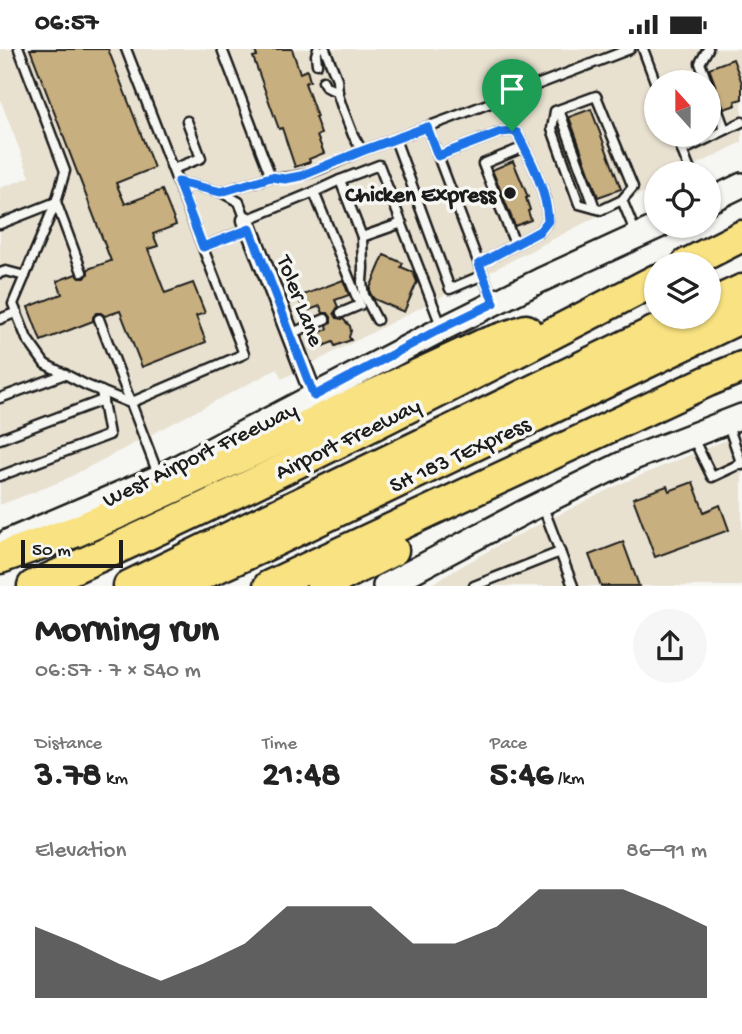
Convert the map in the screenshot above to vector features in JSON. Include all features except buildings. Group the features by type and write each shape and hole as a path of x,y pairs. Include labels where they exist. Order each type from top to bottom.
{"highway":[{"path":"711,252 742,236"},
{"path":"0,558 116,514 482,345 644,286"},
{"name":"Airport Freeway","path":"33,586 208,506 644,286"},
{"path":"721,300 742,290"},
{"name":"SH 183 TEXpress","path":"176,586 742,317"},
{"name":"SH 183 TEXpress","path":"129,586 660,329"},
{"path":"269,586 742,367"},
{"path":"322,586 642,427 708,381"}],"main road":[{"path":"721,195 742,185"},
{"name":"West Airport Freeway","path":"0,545 159,477 442,328 541,279 644,234"},
{"path":"385,586 541,503 636,457 735,419"}],"street":[{"name":"Toler Lane","path":"248,224 314,396"}],"lane":[{"path":"0,319 15,308 25,276 56,202 65,171 19,49"},
{"path":"15,308 27,339 45,364 102,396 130,403 244,354 126,49"},
{"path":"222,49 271,177"},
{"path":"317,64 318,49"},
{"path":"325,49 337,79 342,107 362,151"},
{"path":"221,192 271,177 285,179 301,176 630,49"},
{"path":"643,49 651,70"},
{"path":"703,70 700,63 708,49"},
{"path":"323,81 326,87 338,92"},
{"path":"596,96 633,187 622,200 601,210 579,204 552,129 555,111 596,96"},
{"path":"559,110 595,208"},
{"path":"721,119 725,130"},
{"path":"173,169 201,157 187,121"},
{"path":"682,151 742,122"},
{"path":"427,127 494,303"},
{"path":"438,156 501,132 512,131 517,133 533,165 548,211 548,221 540,231 479,264"},
{"path":"396,139 450,289 483,275"},
{"path":"515,244 483,164 524,147"},
{"path":"680,147 686,161"},
{"path":"203,247 314,192 379,165 442,328"},
{"path":"340,180 362,237 362,282 377,320"},
{"path":"178,182 221,192 239,202 248,224"},
{"path":"314,192 360,305 341,313"},
{"path":"622,200 637,237"},
{"path":"0,224 56,202"},
{"path":"56,202 82,272"},
{"path":"362,237 402,223"},
{"path":"0,273 6,271 25,276"},
{"path":"99,319 159,477"},
{"path":"290,334 325,319"},
{"path":"0,398 65,374"},
{"path":"0,439 102,396"},
{"path":"0,475 109,435 102,396"},
{"path":"692,435 712,477 742,464 735,419"},
{"path":"541,503 573,586"},
{"path":"474,586 560,552"}],"shaded area":[{"path":"0,49 742,49 742,142 705,161 644,161 644,192 282,379 277,369 60,482 0,505 0,188 30,177 0,99"},
{"path":"733,437 742,460 742,586 428,586 500,544 622,483"}],"place":[{"name":"Chicken Express","path":"510,193"}],"route":[{"path":"427,127 438,156 501,132 512,131 517,133 533,165 548,211 548,221 540,231 479,264 494,303 314,396 250,229 203,247 178,182 221,192 271,177 285,179 301,176 427,127"}]}
